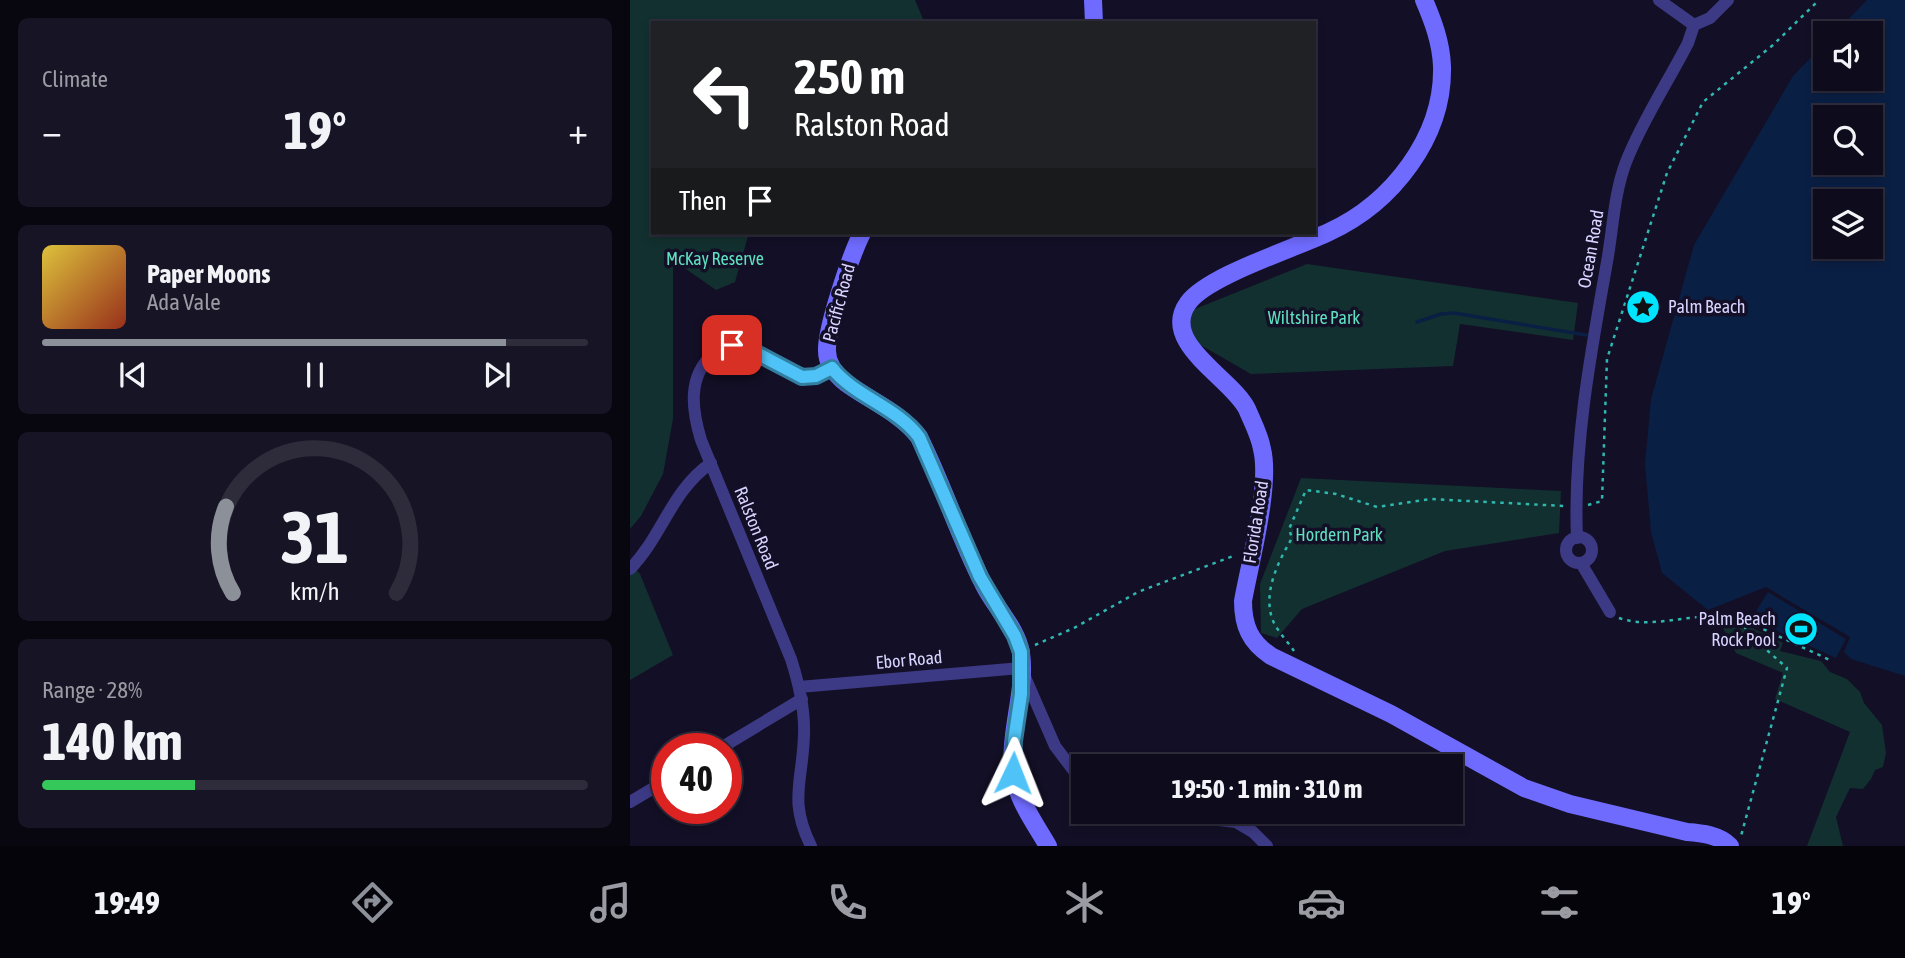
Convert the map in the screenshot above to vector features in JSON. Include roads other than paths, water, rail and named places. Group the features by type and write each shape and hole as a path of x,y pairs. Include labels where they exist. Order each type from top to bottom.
{"main road":[{"path":"1093,0 1094,21"},
{"name":"Florida Road","path":"1424,0 1440,46 1440,93 1430,129 1405,172 1381,198 1356,218 1232,274 1199,292 1188,302 1182,314 1182,332 1189,345 1245,406 1263,449 1264,484 1243,601 1243,616 1249,637 1271,656 1391,715 1524,788 1570,804 1687,832 1705,833 1727,842 1730,846"},
{"name":"Pacific Road","path":"861,235 853,251 827,344 828,360 845,382 908,424 919,437 980,577 1015,636 1021,660 1021,694 1014,741 1013,773 1023,803 1048,846"}],"street":[{"path":"1658,0 1694,25 1710,18 1728,0"},
{"name":"Ocean Road","path":"1610,612 1581,563 1590,558 1592,548 1587,540 1577,538 1576,508 1587,379 1621,178 1633,147 1688,43 1694,25"},
{"name":"Ralston Road","path":"811,846 801,827 797,801 804,734 801,693 791,659 695,421 693,399 699,372 717,351 732,345 743,346 802,377 816,376 832,368"},
{"path":"630,569 652,542 685,485 711,463"},
{"path":"1021,660 1055,746 1071,767"},
{"name":"Ebor Road","path":"742,733 801,693 1021,660"},
{"path":"630,802 651,790"},
{"path":"1239,824 1253,832 1266,846"}],"water":[{"path":"1867,0 1905,0 1905,676 1851,659 1844,652 1850,637 1766,587 1708,610 1662,573 1651,532 1645,464 1651,399 1694,245 1793,76 1813,55 1813,91 1883,91 1883,21 1847,21"},
{"name":"Palm Beach Rock Pool","path":"1768,592 1846,639 1836,658 1751,619"}],"waterway":[{"path":"1417,322 1441,314 1454,313 1586,335"}],"place":[{"name":"Palm Beach","path":"1643,307"},
{"name":"Palm Beach Rock Pool","path":"1801,629"}],"park label":[{"name":"McKay Reserve","path":"715,259"},
{"name":"Wiltshire Park","path":"1314,318"},
{"name":"Hordern Park","path":"1339,535"}]}
